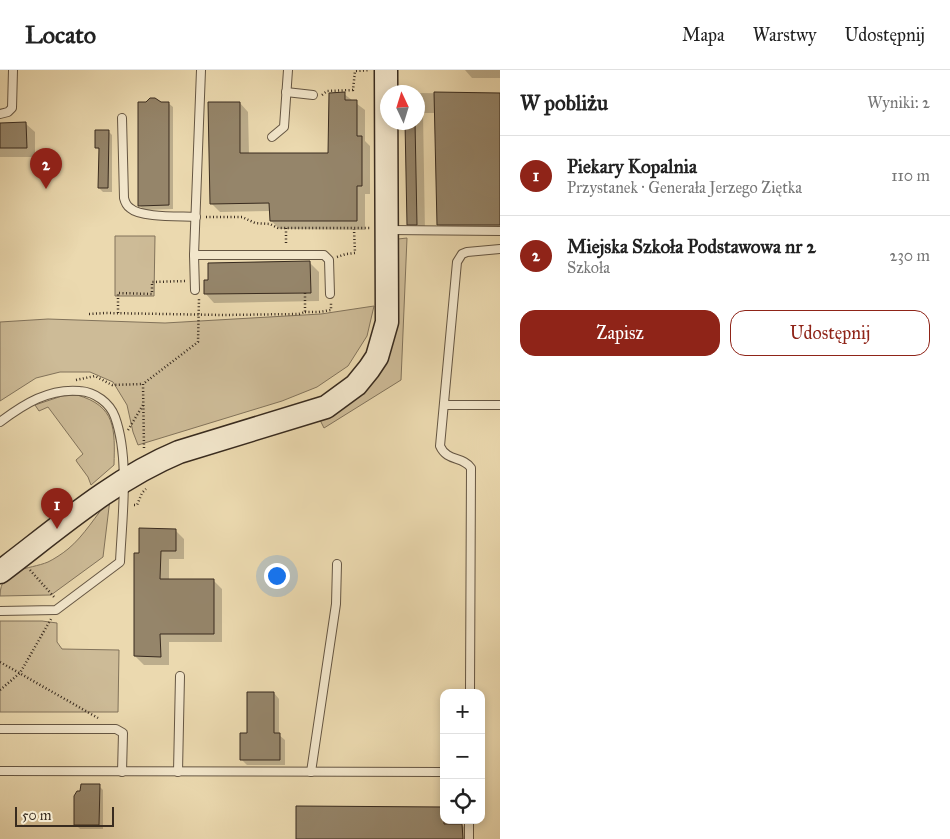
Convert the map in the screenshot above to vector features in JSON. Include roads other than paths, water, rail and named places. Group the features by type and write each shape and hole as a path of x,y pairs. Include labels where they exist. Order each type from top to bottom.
{"street":[{"path":"0,572 98,497 124,479 157,461 179,452 326,407 356,385 377,357 387,322 382,229 386,70"}],"lane":[{"path":"0,114 8,112 12,108 13,70"},
{"path":"195,290 194,255 201,70"},
{"path":"272,137 284,127 288,70"},
{"path":"286,92 313,95"},
{"path":"122,118 124,198 128,208 147,214 196,217"},
{"path":"382,229 500,231"},
{"path":"470,689 471,468 468,463 450,457 443,452 440,446 457,262 462,254 467,252 500,249"},
{"path":"194,255 324,255 329,260 330,294"},
{"path":"0,422 38,398 69,390 84,391 97,396 108,404 115,416 123,456 124,479 120,562 56,610 0,610"},
{"path":"444,405 500,405"},
{"path":"311,772 336,604 337,564"},
{"path":"178,772 180,676"},
{"path":"0,729 116,729 123,733 122,772"},
{"path":"0,772 440,772"},
{"path":"469,824 469,839"}],"place":[{"name":"Miejska Szkoła Podstawowa nr 2","path":"46,189"},
{"name":"Piekary Kopalnia","path":"57,529"}]}
